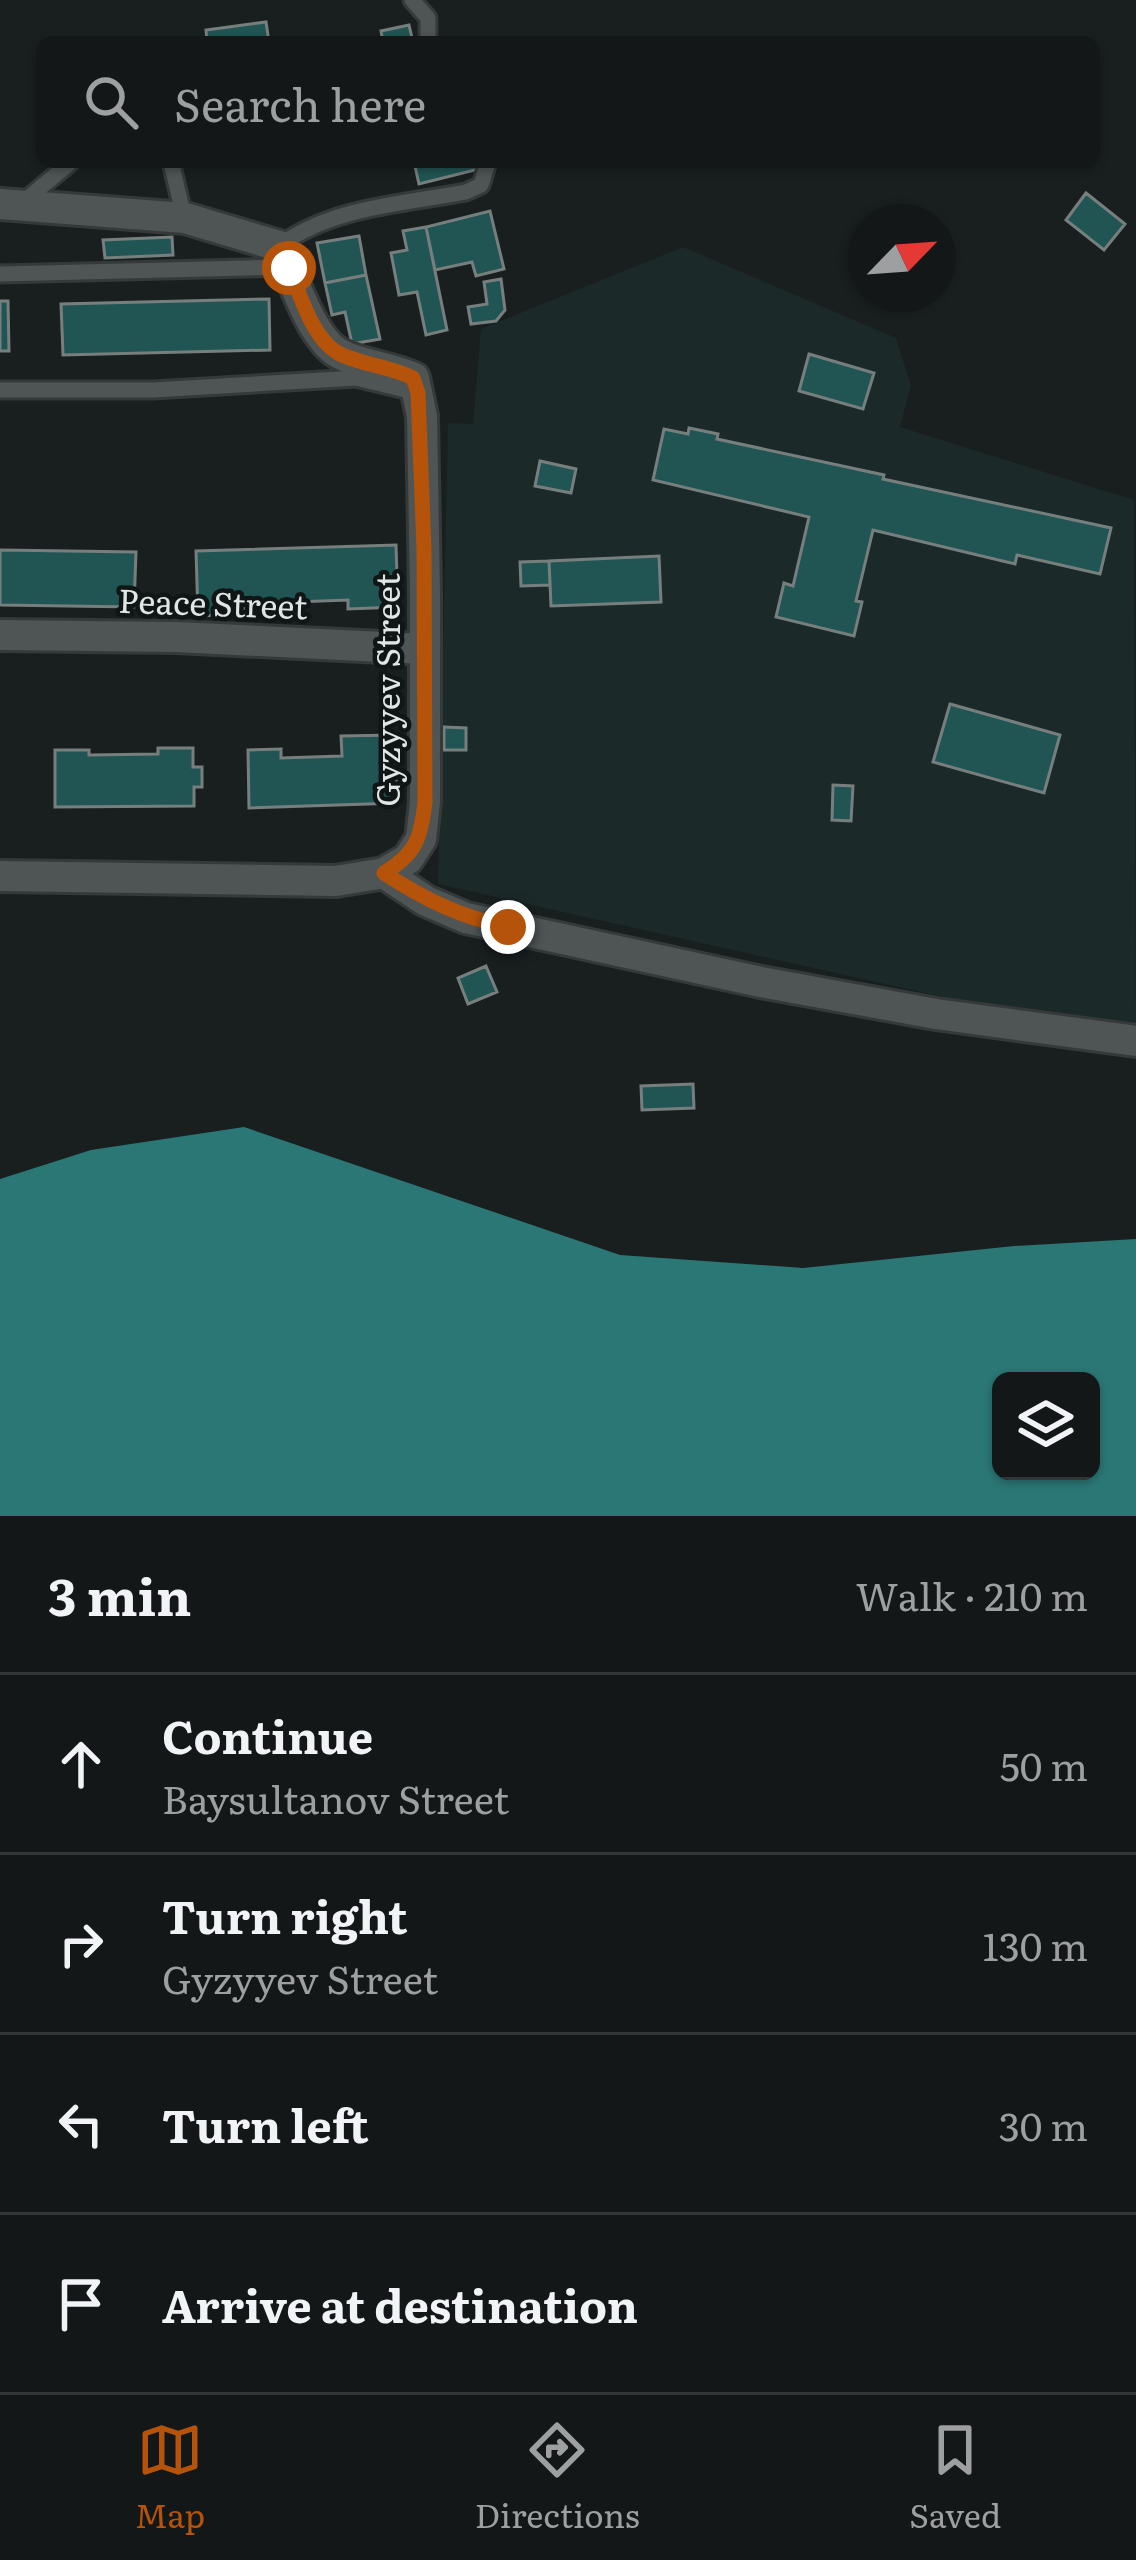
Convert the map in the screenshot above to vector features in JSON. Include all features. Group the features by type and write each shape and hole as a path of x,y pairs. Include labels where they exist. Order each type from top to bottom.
{"street":[{"path":"10,204 184,218 284,257 305,307 330,347 413,378 418,393"},
{"name":"Gyzyyev Street","path":"384,873 408,859 421,839 425,802 423,460 418,393"},
{"name":"Peace Street","path":"0,635 176,637 424,650"},
{"path":"0,876 335,881 384,873 426,901 466,918 914,1010 1136,1042"}],"lane":[{"path":"412,0 428,18 428,36"},
{"path":"10,204 62,168"},
{"path":"172,168 184,218"},
{"path":"0,274 284,257 303,228 345,214 466,192 481,185 486,168"},
{"path":"0,390 153,390 356,378 418,393"}],"shaded area":[{"path":"683,247 896,338 911,386 900,427 1134,500 1136,1024 1015,1013 438,884 448,423 473,424 481,329"}],"water":[{"path":"244,1127 620,1255 803,1268 1014,1246 1136,1239 1136,1516 0,1516 0,1179 91,1150"}],"building":[{"path":"266,22 268,36 206,36 206,30"},
{"path":"409,25 412,36 382,36 381,31"},
{"path":"415,168 479,169 419,184"},
{"path":"1086,193 1125,224 1104,250 1066,220"},
{"path":"490,211 504,269 476,276 472,262 435,270 426,227"},
{"path":"426,227 447,330 426,335 417,292 399,295 391,253 407,250 403,231"},
{"path":"359,236 366,275 325,283 317,243"},
{"path":"172,237 173,255 105,258 103,240"},
{"path":"366,275 380,339 352,344 345,312 332,315 325,283"},
{"path":"501,279 505,310 496,321 471,324 468,307 487,304 484,282"},
{"path":"269,299 270,350 63,355 61,304"},
{"path":"0,301 8,301 9,351 0,351"},
{"path":"809,354 874,373 863,409 799,391"},
{"path":"689,428 718,434 717,439 884,475 883,479 1111,528 1100,574 1017,555 1015,564 873,530 856,601 862,602 854,636 776,617 784,583 793,586 809,517 653,480 664,429 688,434"},
{"path":"540,461 576,469 571,493 535,486"},
{"path":"396,545 398,607 348,609 348,600 243,604 244,614 198,616 196,551"},
{"path":"0,550 136,552 134,607 0,605"},
{"path":"659,556 661,602 551,606 549,561"},
{"path":"549,561 550,585 521,586 520,562"},
{"path":"950,704 1060,735 1044,793 933,762"},
{"path":"444,727 466,728 466,750 444,750"},
{"path":"395,735 397,803 249,808 248,750 281,749 281,758 342,756 341,736"},
{"path":"158,748 193,748 193,767 202,767 202,787 194,787 194,806 55,807 55,750 89,750 89,755 158,754"},
{"path":"833,785 853,786 851,821 832,820"},
{"path":"486,966 497,992 468,1004 458,978"},
{"path":"693,1084 694,1108 642,1110 641,1086"}],"route":[{"path":"289,268 305,307 330,347 413,378 422,416 425,802 421,839 408,859 384,873 426,901 466,918 508,927"}]}
